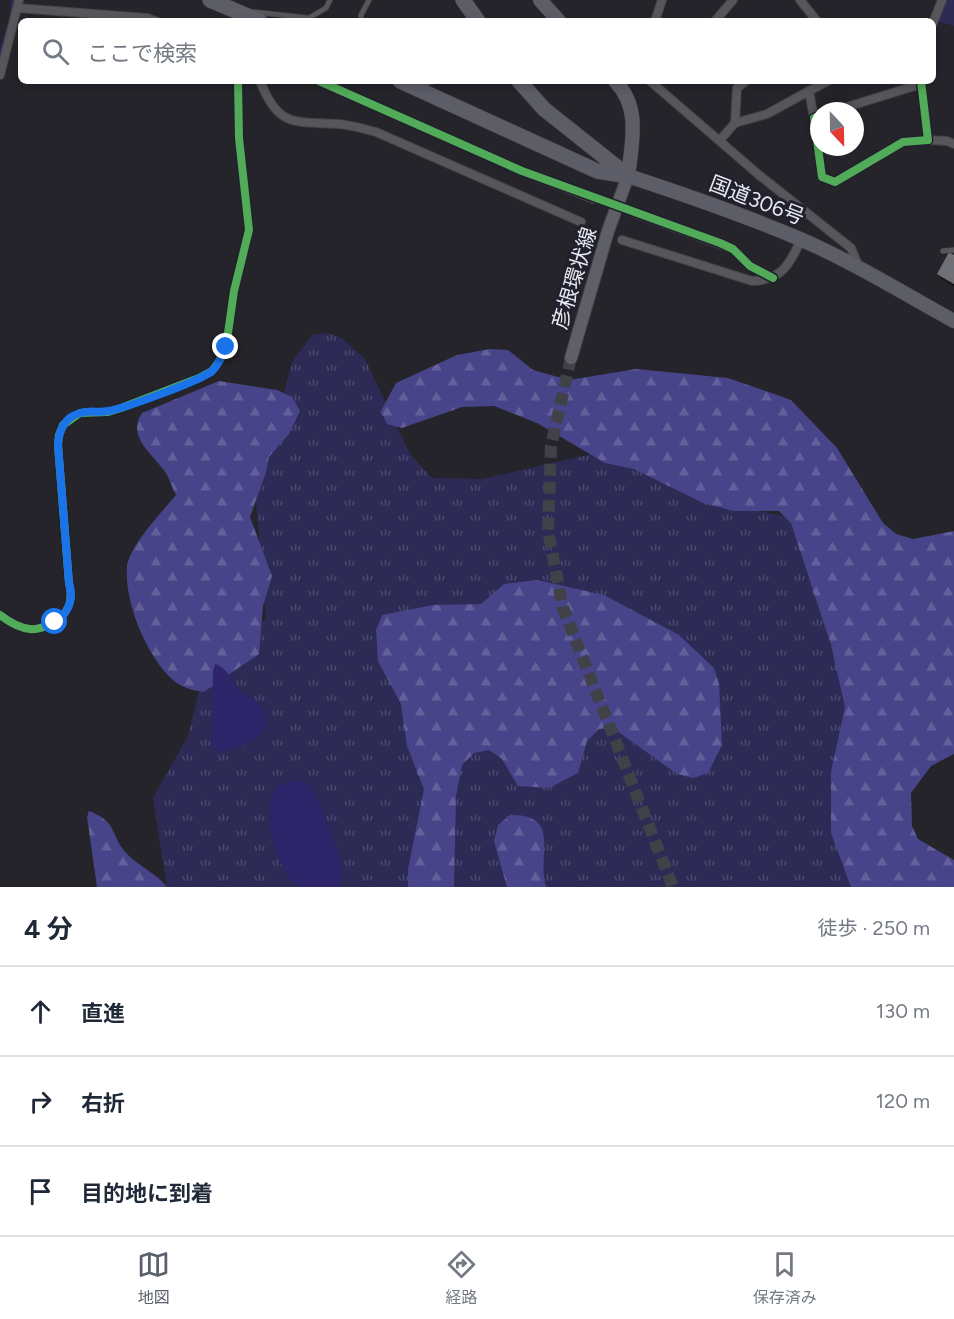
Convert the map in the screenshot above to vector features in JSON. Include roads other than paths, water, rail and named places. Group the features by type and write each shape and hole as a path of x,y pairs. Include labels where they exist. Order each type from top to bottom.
{"highway":[{"path":"210,0 253,18"},
{"path":"540,0 556,18"},
{"path":"411,84 597,171 628,176"},
{"path":"522,84 543,109 628,176"},
{"path":"618,84 624,90 633,112 633,136 628,176"},
{"name":"国道306号","path":"628,176 801,240 859,268 954,321"}],"main road":[{"name":"彦根環状線","path":"571,358 608,231 628,176"}],"street":[{"path":"656,18 662,0"},
{"path":"718,18 733,0"},
{"path":"800,0 815,18"},
{"path":"935,18 942,0"},
{"path":"0,75 18,4 147,18"},
{"path":"0,615 22,627 33,630 60,619 70,604 72,594 69,583 58,445 63,425 80,413 108,412 199,378 212,371 226,347 234,291 249,230 239,138 237,84"},
{"path":"261,84 276,110 292,121 314,125 351,126 376,132 581,222"},
{"path":"326,84 522,171 594,199"},
{"path":"655,84 759,176 851,248 859,268"},
{"path":"735,123 737,88 742,84"},
{"path":"720,140 735,123 767,114 822,84"},
{"path":"862,102 918,84"},
{"path":"921,84 928,140"},
{"path":"809,91 812,102"},
{"path":"820,156 822,177 832,182 903,142 928,140 947,141 954,144"},
{"path":"632,212 727,246 750,266 773,278"},
{"path":"622,240 752,281 773,278 788,266 801,240"}],"lane":[{"path":"233,10 309,18 326,8 330,0"},
{"path":"361,18 369,0"},
{"path":"943,251 954,250"}],"waterway":[{"path":"11,18 13,0"},
{"path":"0,54 8,27"}],"tunnel":[{"path":"594,199 632,212"},
{"path":"571,358 551,446 548,531 563,608 673,887"}]}
